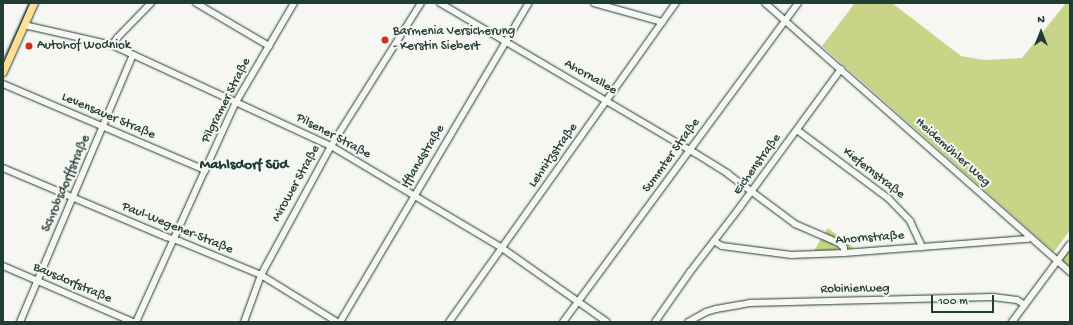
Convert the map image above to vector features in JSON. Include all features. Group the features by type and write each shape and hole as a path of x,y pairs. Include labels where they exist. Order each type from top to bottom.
{"main road":[{"path":"3,72 6,58 34,3"}],"street":[{"path":"112,45 151,3"},
{"path":"196,3 269,46"},
{"name":"Pilgramer Straße","path":"134,322 236,102 294,3"},
{"name":"Mirower Straße","path":"244,322 261,275 331,146 421,3"},
{"name":"Ahornallee","path":"440,3 690,150 728,174 795,224 839,243 844,248 844,252"},
{"name":"Ifflandstraße","path":"338,322 529,3"},
{"path":"594,3 662,22"},
{"name":"Lehnitzstraße","path":"449,322 676,3"},
{"name":"Heidemühler Weg","path":"766,3 1070,272"},
{"name":"Summter Straße","path":"563,322 798,3"},
{"name":"Pilsener Straße","path":"24,25 112,45 331,146 502,248 607,322"},
{"name":"Schrobsdorffstraße","path":"20,322 133,55"},
{"name":"Eichenstraße","path":"655,322 690,272 752,191 841,69"},
{"name":"Levensauer Straße","path":"3,84 205,170"},
{"name":"Kiefernstraße","path":"797,130 888,198 910,221 922,247"},
{"name":"Paul-Wegener-Straße","path":"3,168 261,275 338,322"},
{"name":"Ahornstraße","path":"714,241 722,246 791,255 922,247 1027,239 1029,237"},
{"path":"1012,322 1070,244"},
{"name":"Bausdorfstraße","path":"3,266 134,322"},
{"name":"Robinienweg","path":"688,322 706,312 726,306 749,303 993,297 1018,300 1025,305"}],"green space":[{"path":"855,3 892,3 961,56 984,60 1022,58 1066,3 1070,3 1070,230 1054,252 822,46"},
{"path":"828,228 853,247 851,250 824,234"},
{"path":"822,237 838,245 837,251 814,251"},
{"path":"1070,246 1070,268 1061,259"}],"tram line":[{"path":"3,62 29,3"}],"place":[{"name":"Barmenia Versicherung - Kerstin Siebert","path":"385,40"},
{"name":"Autohof Wodniok","path":"29,46"}],"district":[{"name":"Mahlsdorf Süd","path":"244,166"}]}
